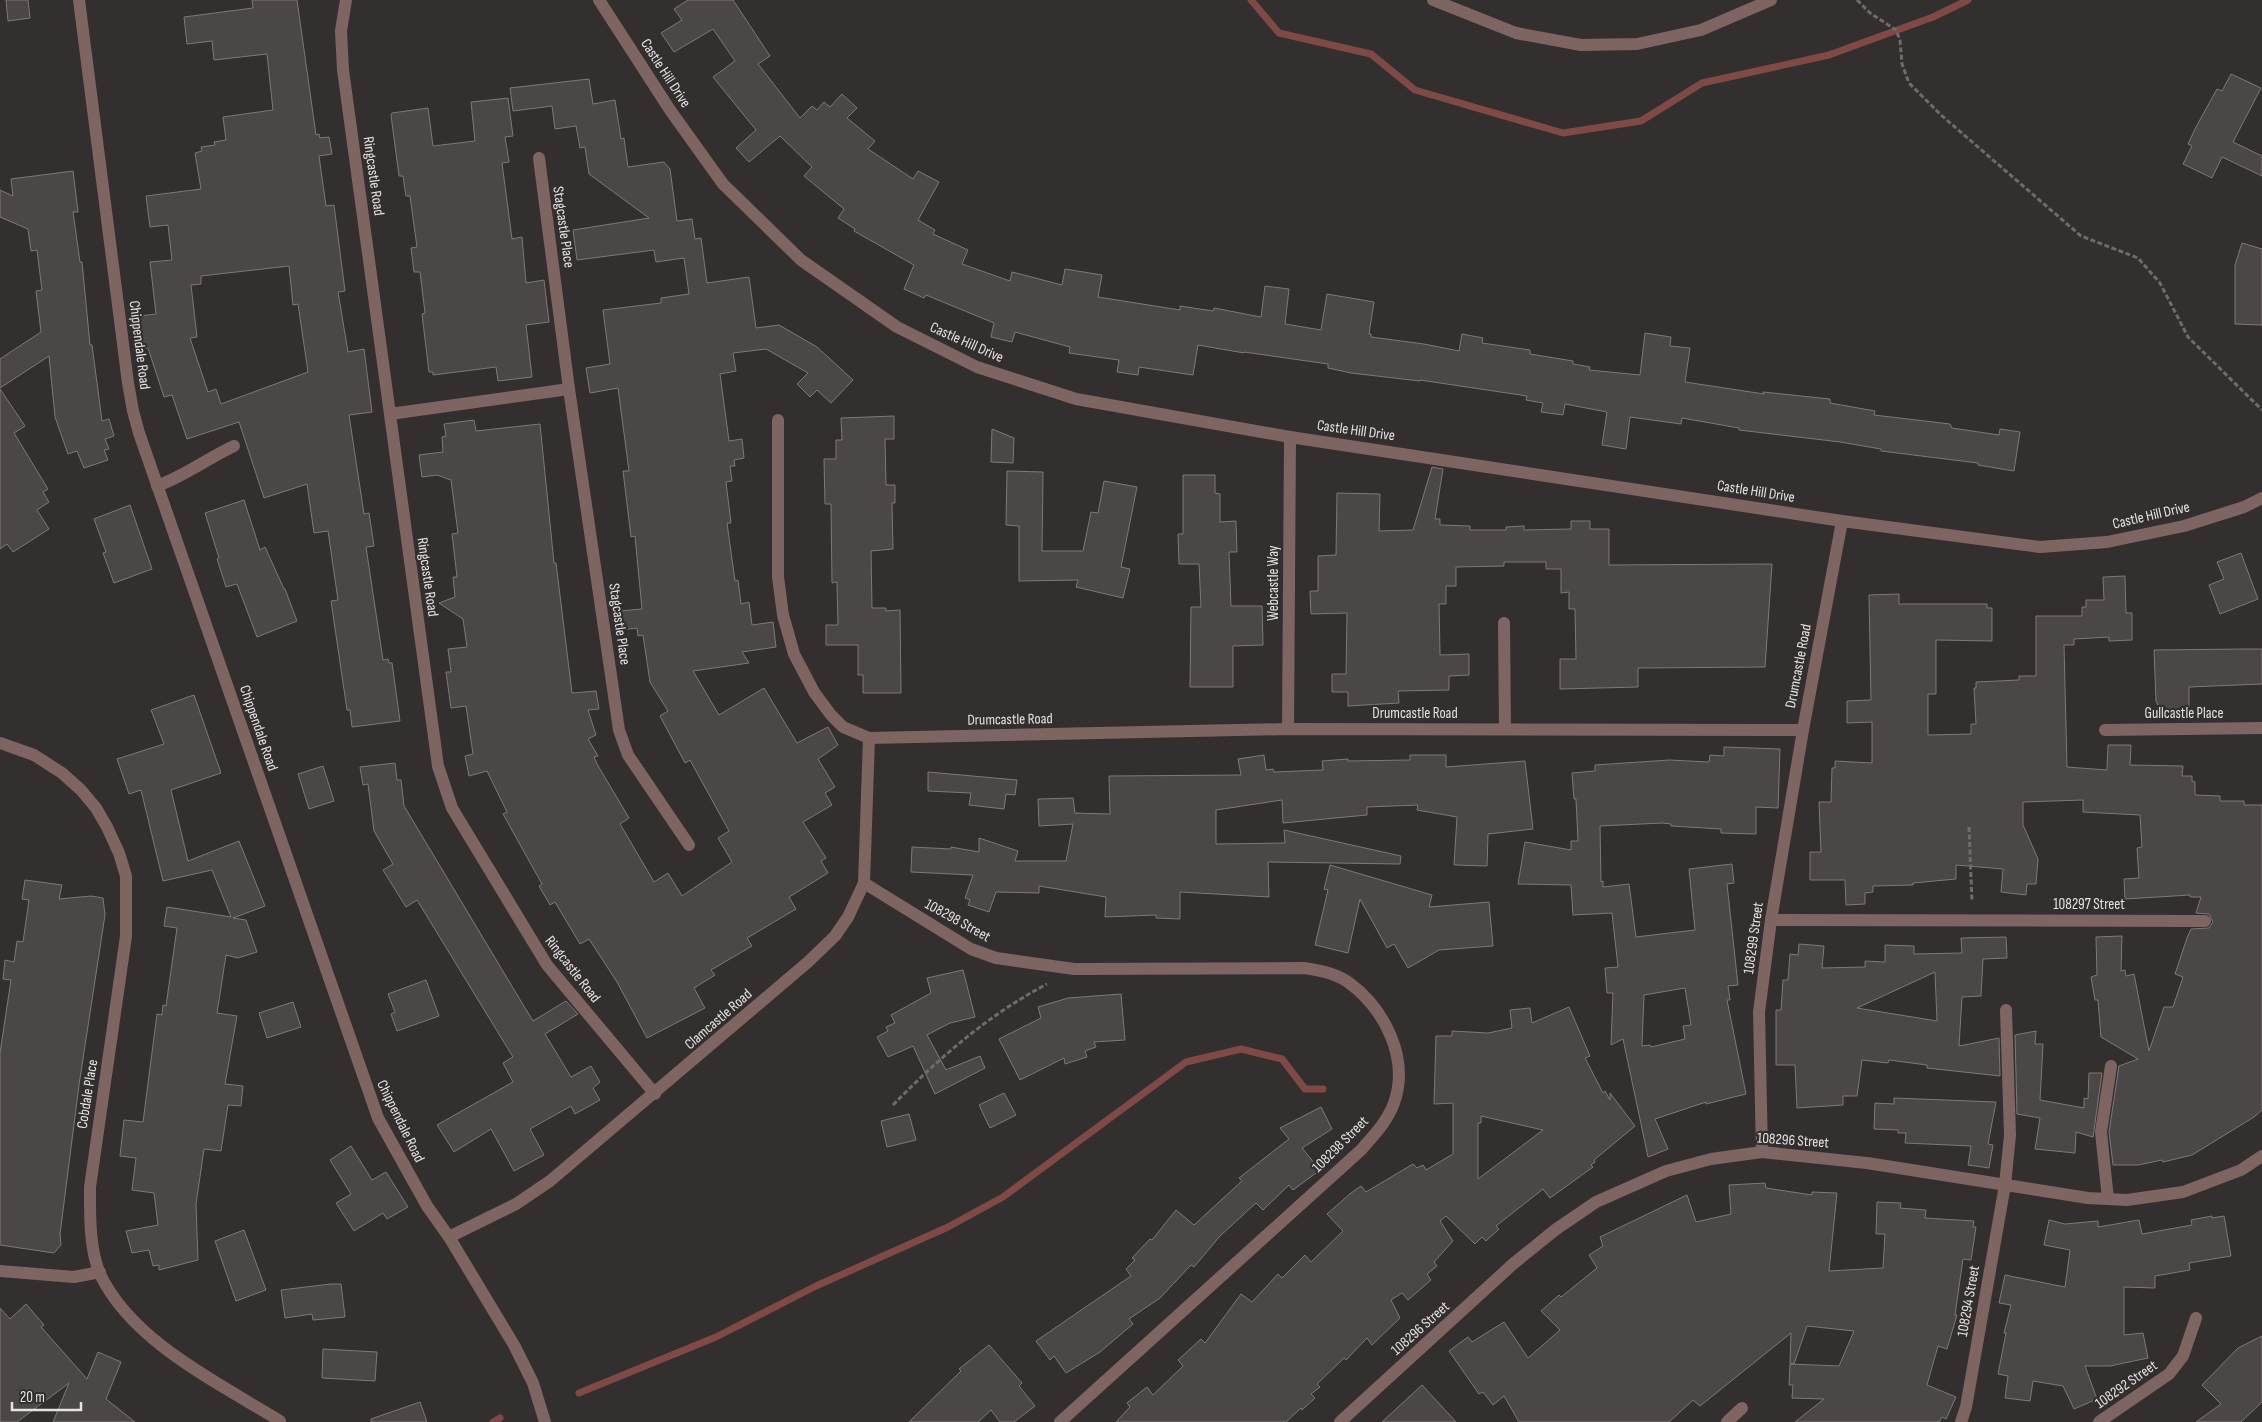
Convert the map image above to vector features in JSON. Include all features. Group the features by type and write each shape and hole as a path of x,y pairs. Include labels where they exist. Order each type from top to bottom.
{"street":[{"name":"Chippendale Road","path":"79,0 133,411 157,486 378,1118 427,1206 449,1238 514,1345 533,1383 545,1422"},
{"name":"Ringcastle Road","path":"346,0 341,31 343,70 438,766 452,808 547,966 654,1094"},
{"name":"Castle Hill Drive","path":"599,0 670,110 723,184 801,260 897,327 977,367 1076,399 1290,438 1842,521 2040,546 2107,542 2184,526 2244,507 2262,498"},
{"path":"1433,0 1516,33 1581,45 1637,44 1701,30 1771,0"},
{"name":"Stagcastle Place","path":"539,158 569,389 619,730 628,755 689,846"},
{"path":"390,414 569,389"},
{"name":"Drumcastle Road","path":"778,420 778,576 783,615 794,654 814,692 831,715 843,728 869,738 1288,729 1803,730 1842,521"},
{"name":"Webcastle Way","path":"1288,729 1290,438"},
{"path":"157,486 176,479 234,446"},
{"path":"1504,623 1505,729"},
{"name":"Gullcastle Place","path":"2105,730 2262,728"},
{"name":"108299 Street","path":"1762,1152 1759,1012 1771,920 1803,730"},
{"name":"Clamcastle Road","path":"449,1238 516,1204 550,1181 808,962 835,936 848,917 864,883 869,738"},
{"name":"Cobdale Place","path":"0,743 34,755 62,773 81,790 96,808 107,827 119,853 126,876 126,936 90,1187 90,1217 100,1272 126,1312 160,1346 280,1421"},
{"name":"108298 Street","path":"864,883 971,949 996,958 1074,969 1304,968 1327,972 1348,982 1376,1009 1388,1027 1397,1053 1399,1076 1395,1102 1384,1123 1361,1150 1060,1422"},
{"name":"108297 Street","path":"1771,920 2205,921"},
{"name":"108294 Street","path":"1961,1422 1966,1407 2005,1185 2010,1135 2006,1010"},
{"path":"2108,1199 2101,1132 2111,1066"},
{"name":"108296 Street","path":"1340,1422 1514,1264 1555,1230 1596,1202 1666,1171 1711,1159 1762,1152 1866,1163 2088,1198 2127,1200 2183,1192 2241,1170 2262,1156"},
{"path":"0,1271 67,1276 100,1272"},
{"name":"108292 Street","path":"2099,1422 2170,1374 2183,1356 2196,1318"},
{"path":"1727,1422 1742,1408"}],"path":[{"path":"1857,0 1870,13 1896,30 1900,40 1902,64 1909,83 1941,115 2081,236 2138,258 2160,283 2188,337 2262,410"},
{"path":"1969,827 1972,920"},
{"path":"892,1105 932,1064 975,1030 1018,999 1074,969"}],"building":[{"path":"6,0 28,0 30,18 8,21"},
{"path":"252,0 297,0 316,135 319,134 320,138 329,137 332,154 319,156 326,206 334,205 345,291 338,292 348,352 364,349 372,412 349,415 364,514 369,513 374,546 366,547 383,660 388,659 389,663 392,663 400,721 352,727 350,710 347,710 331,601 338,600 328,531 314,533 307,484 264,498 239,422 187,439 172,395 164,397 148,348 144,348 140,316 156,314 150,262 172,260 168,225 150,227 146,196 201,189 195,153 202,151 201,147 215,145 214,142 226,140 223,117 273,110 267,54 214,60 212,41 187,44 184,17 253,8","holes":["289,266 293,305 298,304 308,372 221,404 216,389 208,392 190,338 197,337 191,285 201,284 201,276"]},
{"path":"688,0 733,0 770,56 758,64 800,118 812,106 817,110 824,102 830,107 842,94 857,108 847,118 875,141 868,149 913,179 918,171 939,182 918,220 935,230 933,234 968,250 962,264 1010,281 1012,272 1062,285 1065,269 1102,275 1098,297 1180,310 1180,306 1213,311 1214,308 1261,317 1265,286 1289,289 1285,324 1321,330 1327,294 1374,302 1369,334 1371,334 1371,337 1459,351 1462,334 1483,338 1482,343 1530,350 1530,354 1573,361 1573,364 1590,367 1589,370 1640,375 1645,333 1671,337 1670,346 1690,348 1685,382 1764,394 1763,392 1830,399 1830,403 1875,411 1874,415 1950,424 1952,428 1999,435 2000,429 2020,432 2014,471 1978,465 1978,463 1881,451 1881,449 1840,442 1739,430 1739,428 1682,418 1681,424 1630,417 1626,449 1602,445 1607,412 1565,404 1563,415 1541,412 1543,403 1526,400 1527,396 1420,380 1351,373 1328,368 1328,364 1198,345 1193,375 1139,367 1138,375 1117,372 1119,360 1069,353 1070,347 1015,332 1012,342 991,337 994,323 926,295 924,298 904,289 914,265 854,231 855,229 838,218 844,209 804,176 812,167 780,136 749,162 736,148 756,130 713,77 735,61 713,29 674,52 661,33 682,20 674,9"},
{"path":"2231,74 2261,88 2233,142 2262,156 2262,176 2222,157 2212,178 2183,164 2192,146 2188,144 2196,127 2217,89 2222,91"},
{"path":"589,79 593,104 615,100 621,139 624,138 628,167 664,162 670,169 677,221 692,219 695,239 701,238 707,283 749,277 756,328 779,325 817,347 853,380 831,403 817,390 810,397 797,384 808,373 766,349 733,353 736,371 720,374 729,441 742,439 744,458 734,460 735,466 730,466 732,481 726,482 731,523 727,523 735,581 738,580 741,604 749,602 752,625 773,622 776,647 742,652 749,663 693,671 719,715 764,688 797,743 828,727 838,745 818,759 835,787 825,793 832,805 803,822 826,858 821,861 828,873 789,897 796,909 747,938 752,946 711,970 715,975 694,988 705,1008 647,1038 617,982 589,939 580,944 555,902 550,905 539,886 542,884 503,814 507,812 487,771 469,776 465,756 473,754 466,706 451,708 446,672 451,672 448,649 467,647 463,619 439,603 455,597 453,577 457,577 452,534 458,533 451,480 437,475 422,477 419,455 443,452 442,437 446,436 444,424 474,420 476,431 540,424 554,563 556,563 572,693 596,691 599,709 588,710 596,735 588,739 598,756 594,757 597,764 629,818 620,824 654,882 668,873 682,896 732,862 718,838 729,831 690,760 685,763 660,716 668,711 650,682 643,635 638,636 637,628 622,630 620,611 642,609 635,536 631,537 623,471 629,471 618,388 590,393 586,368 610,364 603,310 661,303 661,298 689,294 684,258 656,262 654,250 577,260 573,230 649,218 589,174 585,147 580,148 576,126 555,129 552,106 513,111 510,88"},
{"path":"508,98 513,136 505,137 509,162 502,163 512,239 522,237 526,283 544,280 549,322 526,325 532,377 498,381 496,367 433,375 433,372 429,372 422,314 425,313 420,272 414,272 411,248 417,247 410,196 406,196 403,176 399,176 391,115 392,113 428,108 433,146 475,141 471,102"},
{"path":"73,171 78,212 73,212 80,262 82,262 90,345 92,345 102,421 109,419 114,436 105,439 109,449 104,450 108,460 84,468 77,451 68,454 55,417 49,356 0,388 0,359 41,332 36,291 42,290 37,250 31,251 28,229 0,217 0,190 13,196 11,179"},
{"path":"2242,243 2262,249 2262,325 2235,324 2235,265"},
{"path":"0,389 25,426 14,433 48,489 43,492 49,502 37,510 49,529 13,552 7,544 0,549"},
{"path":"894,416 894,439 885,439 886,485 895,485 895,503 892,503 893,549 871,551 872,608 886,608 886,611 900,610 901,693 863,693 863,675 858,675 858,645 826,645 826,625 838,625 837,582 832,583 831,504 825,504 824,459 836,459 836,440 842,440 841,418"},
{"path":"992,429 1014,438 1013,463 991,462"},
{"path":"1432,467 1443,469 1435,519 1440,519 1440,525 1470,526 1470,530 1506,530 1506,527 1524,526 1524,530 1571,529 1571,521 1590,521 1590,529 1609,529 1609,565 1772,564 1765,667 1638,668 1638,687 1560,689 1560,659 1576,659 1575,609 1569,609 1569,592 1561,593 1561,569 1546,569 1546,562 1504,562 1504,566 1456,567 1456,586 1446,586 1446,604 1439,604 1440,655 1469,654 1469,675 1449,676 1449,690 1398,691 1399,703 1348,706 1348,692 1332,692 1332,674 1346,674 1347,613 1311,614 1310,591 1318,591 1318,556 1336,555 1337,493 1380,494 1379,531 1413,530"},
{"path":"1007,471 1043,472 1042,551 1083,551 1091,512 1098,513 1104,481 1137,487 1121,567 1130,569 1123,598 1076,587 1078,580 1019,581 1019,526 1006,525"},
{"path":"1183,475 1215,475 1215,493 1220,494 1220,522 1236,521 1237,552 1229,552 1231,606 1262,606 1263,645 1233,646 1233,687 1190,687 1191,607 1201,607 1199,564 1179,564 1178,534 1183,534"},
{"path":"244,500 260,550 265,547 285,589 297,621 257,637 237,584 226,587 205,513"},
{"path":"130,505 152,569 114,583 103,553 106,552 94,519"},
{"path":"2241,553 2258,599 2220,614 2209,585 2224,579 2217,562"},
{"path":"2125,576 2126,613 2132,613 2132,640 2109,641 2109,637 2074,639 2074,645 2064,645 2067,767 2107,770 2108,745 2131,745 2130,765 2183,766 2182,776 2192,776 2192,781 2195,782 2195,795 2220,796 2220,801 2244,801 2244,805 2262,805 2262,1110 2254,1117 2192,1155 2163,1162 2162,1160 2138,1165 2113,1165 2109,1132 2119,1066 2138,1059 2101,1037 2098,1000 2095,1000 2091,977 2097,975 2096,937 2122,936 2121,971 2125,970 2126,976 2134,974 2149,1051 2164,1007 2173,1007 2183,977 2175,974 2191,929 2209,928 2213,922 2209,914 2196,913 2201,897 2190,897 2190,895 2125,899 2124,879 2139,878 2137,848 2142,847 2140,815 2083,812 2083,800 2023,802 2023,825 2038,859 2036,884 2027,884 2026,895 2001,892 2003,869 1956,865 1956,879 1913,883 1913,885 1873,886 1873,892 1865,893 1865,904 1846,905 1845,880 1810,880 1810,852 1821,852 1819,802 1831,802 1832,768 1835,768 1835,761 1872,763 1872,722 1847,723 1847,701 1871,700 1869,595 1899,594 1899,604 1987,604 1987,608 1992,608 1992,641 1936,640 1936,694 1928,694 1928,735 1971,734 1971,724 1976,724 1974,688 1976,688 1976,682 2019,680 2019,676 2036,676 2036,616 2082,616 2082,607 2086,607 2086,600 2104,600 2103,577"},
{"path":"2262,649 2262,684 2189,687 2189,709 2160,709 2156,701 2154,650"},
{"path":"194,695 221,773 171,790 188,861 239,841 265,906 233,918 246,920 257,952 238,958 226,955 217,1013 237,1016 225,1084 243,1086 241,1106 228,1105 221,1151 204,1149 196,1204 198,1260 159,1270 159,1265 153,1266 149,1250 132,1253 126,1231 158,1225 154,1193 132,1190 136,1158 120,1156 124,1120 143,1122 157,1014 162,1015 163,1005 166,1006 177,928 164,926 167,907 231,917 212,870 163,881 141,790 129,794 117,759 164,744 151,710"},
{"path":"1724,747 1780,749 1778,808 1756,807 1756,834 1721,833 1721,829 1671,826 1671,824 1662,823 1600,826 1601,882 1603,881 1603,887 1629,884 1636,937 1695,930 1689,869 1732,864 1734,883 1727,884 1738,985 1728,986 1730,1000 1727,1000 1746,1094 1706,1104 1706,1102 1655,1119 1668,1149 1648,1157 1623,1039 1611,1045 1613,993 1607,993 1605,968 1618,967 1612,913 1573,915 1571,885 1518,884 1525,842 1571,850 1571,841 1578,841 1576,799 1574,799 1572,773 1595,771 1595,765 1669,760 1709,762 1710,755 1724,756","holes":["1685,988 1691,1025 1683,1026 1685,1039 1651,1047 1650,1045 1642,1046 1644,995"]},
{"path":"1264,755 1266,770 1273,769 1274,772 1323,770 1322,761 1348,759 1348,761 1410,760 1410,755 1446,755 1446,767 1525,761 1533,829 1488,834 1487,866 1454,865 1457,817 1417,810 1418,805 1367,807 1367,815 1283,823 1282,800 1216,810 1216,844 1285,843 1284,830 1401,856 1400,864 1268,862 1269,897 1180,892 1180,919 1156,918 1156,915 1105,917 1106,897 1039,886 1039,893 996,892 989,912 968,905 970,900 965,898 973,875 911,872 912,847 951,849 951,847 979,852 979,838 1018,851 1015,861 1066,861 1073,824 1039,826 1038,799 1073,798 1075,813 1110,814 1109,776 1241,775 1238,759"},
{"path":"395,763 397,780 401,780 404,806 533,1021 566,1001 578,1014 545,1034 571,1077 591,1066 600,1082 593,1088 600,1100 575,1114 571,1106 530,1129 544,1155 514,1171 491,1129 454,1152 437,1125 513,1082 503,1063 513,1057 417,900 406,907 383,870 393,864 374,831 368,784 363,785 360,767"},
{"path":"323,766 334,801 309,809 298,774"},
{"path":"928,772 1017,780 1015,795 1006,794 1004,809 969,805 971,793 928,791"},
{"path":"1330,865 1432,895 1429,907 1489,902 1493,946 1439,950 1408,968 1394,944 1387,948 1360,899 1348,953 1315,945 1328,890 1324,889"},
{"path":"25,880 62,885 59,899 91,896 103,898 105,915 79,1085 60,1234 61,1245 54,1253 0,1245 0,1053 11,980 3,979 5,960 14,962 17,941 23,942 29,900 22,899"},
{"path":"2006,937 2007,958 1983,959 1981,996 1962,997 1959,1046 1999,1038 2000,1076 1927,1068 1927,1065 1889,1060 1888,1063 1862,1060 1857,1096 1843,1096 1843,1105 1797,1108 1795,1065 1776,1065 1776,1010 1781,1010 1783,980 1788,980 1790,954 1798,955 1799,944 1824,946 1822,968 1865,967 1865,961 1885,962 1885,945 1914,946 1914,954 1962,953 1961,938","holes":["1935,972 1937,1021 1857,1008"]},
{"path":"963,970 975,1017 950,1023 927,1035 946,1070 980,1056 985,1068 935,1094 913,1046 888,1057 877,1037 888,1031 886,1027 895,1023 891,1015 931,993 927,978"},
{"path":"426,980 439,1016 397,1031 391,1014 395,1012 388,994"},
{"path":"1121,994 1125,1040 1094,1042 1096,1047 1085,1051 1087,1057 1065,1064 1064,1058 1020,1080 999,1039 1041,1018 1038,1007 1068,998"},
{"path":"293,1002 301,1027 267,1038 259,1013"},
{"path":"1569,1007 1590,1056 1585,1058 1603,1093 1605,1091 1610,1100 1610,1093 1635,1126 1594,1160 1595,1162 1591,1165 1593,1167 1550,1198 1543,1189 1496,1226 1499,1229 1486,1241 1482,1237 1475,1244 1446,1216 1440,1221 1453,1241 1434,1262 1437,1266 1427,1274 1431,1280 1408,1300 1402,1293 1391,1300 1400,1318 1372,1345 1367,1338 1346,1360 1344,1358 1317,1384 1320,1387 1311,1394 1315,1398 1286,1422 1116,1422 1130,1407 1127,1403 1147,1387 1153,1395 1183,1366 1178,1360 1201,1339 1205,1343 1241,1294 1252,1302 1278,1274 1282,1278 1305,1255 1311,1262 1343,1231 1327,1214 1351,1193 1361,1186 1366,1192 1413,1164 1417,1168 1423,1165 1426,1170 1453,1154 1453,1103 1434,1104 1436,1036 1452,1036 1452,1031 1488,1033 1512,1028 1510,1010 1530,1008 1532,1023","holes":["1481,1116 1543,1130 1478,1179 1478,1123 1481,1123"]},
{"path":"2036,1031 2035,1044 2043,1044 2040,1100 2084,1108 2084,1098 2088,1099 2089,1073 2102,1073 2093,1137 2076,1132 2075,1153 2035,1149 2040,1118 2017,1114 2015,1035"},
{"path":"1004,1093 1016,1115 990,1128 979,1105"},
{"path":"1894,1098 1996,1102 1988,1144 1993,1145 1989,1168 1968,1165 1971,1146 1905,1143 1906,1133 1898,1133 1898,1130 1874,1129 1875,1103 1894,1104"},
{"path":"1321,1107 1332,1129 1302,1148 1320,1170 1293,1190 1289,1185 1263,1210 1256,1203 1220,1236 1194,1267 1191,1265 1160,1298 1129,1319 1133,1324 1100,1352 1066,1373 1054,1356 1050,1360 1036,1341 1131,1276 1126,1269 1135,1260 1132,1258 1150,1239 1152,1240 1176,1210 1194,1225 1242,1181 1239,1178 1289,1139 1280,1128"},
{"path":"909,1114 916,1140 887,1147 881,1121"},
{"path":"351,1146 372,1180 386,1172 408,1207 387,1219 383,1213 354,1231 336,1203 351,1194 330,1160"},
{"path":"1765,1183 1766,1188 1812,1195 1812,1192 1837,1193 1829,1271 1883,1268 1885,1234 1876,1234 1877,1202 1901,1203 1900,1208 1926,1210 1925,1218 1974,1221 1973,1227 1976,1227 1971,1260 1963,1259 1955,1315 1957,1315 1947,1349 1938,1346 1927,1385 1956,1397 1946,1419 1942,1417 1939,1422 1795,1422 1824,1399 1792,1398 1793,1385 1789,1385 1790,1364 1839,1366 1854,1331 1807,1326 1794,1364 1790,1363 1791,1333 1700,1406 1693,1400 1669,1422 1519,1422 1504,1396 1493,1405 1483,1392 1479,1394 1449,1351 1468,1337 1472,1342 1504,1322 1528,1358 1560,1330 1541,1311 1559,1295 1561,1297 1597,1268 1589,1255 1603,1246 1600,1237 1687,1195 1696,1222 1731,1214 1729,1185"},
{"path":"2212,1216 2212,1218 2224,1216 2231,1256 2189,1263 2190,1270 2155,1276 2155,1288 2124,1287 2124,1335 2143,1333 2148,1358 2110,1366 2085,1366 2097,1399 2074,1409 2063,1386 2033,1381 2030,1401 2005,1398 2008,1376 1998,1374 2006,1333 2004,1333 2011,1305 1999,1303 2005,1275 2065,1287 2070,1250 2044,1245 2049,1220 2065,1224 2098,1221 2098,1227 2139,1220 2142,1234 2192,1225 2191,1220"},
{"path":"244,1230 266,1290 236,1301 215,1241"},
{"path":"341,1284 345,1317 313,1320 312,1314 285,1318 281,1290"},
{"path":"26,1304 44,1325 41,1327 87,1379 98,1352 121,1362 106,1399 135,1422 53,1422 69,1383 17,1422 0,1422 0,1308 10,1319"},
{"path":"2262,1336 2262,1402 2241,1422 2196,1422 2221,1404 2202,1385 2238,1348"},
{"path":"989,1345 1022,1383 1019,1386 1035,1406 1014,1422 1000,1422 991,1410 978,1422 909,1422 961,1371 959,1369"},
{"path":"323,1349 377,1352 375,1381 322,1378"},
{"path":"1422,1385 1456,1422 1382,1422"},
{"path":"420,1402 427,1422 371,1422 371,1419"}],"waterway":[{"path":"1251,0 1279,33 1371,54 1415,90 1563,133 1641,121 1702,83 1829,55 1933,17 1968,0"},
{"path":"579,1393 716,1337 816,1286 948,1227 1003,1197 1186,1062 1241,1049 1282,1059 1305,1089 1323,1089"},
{"path":"493,1422 500,1418"}]}
